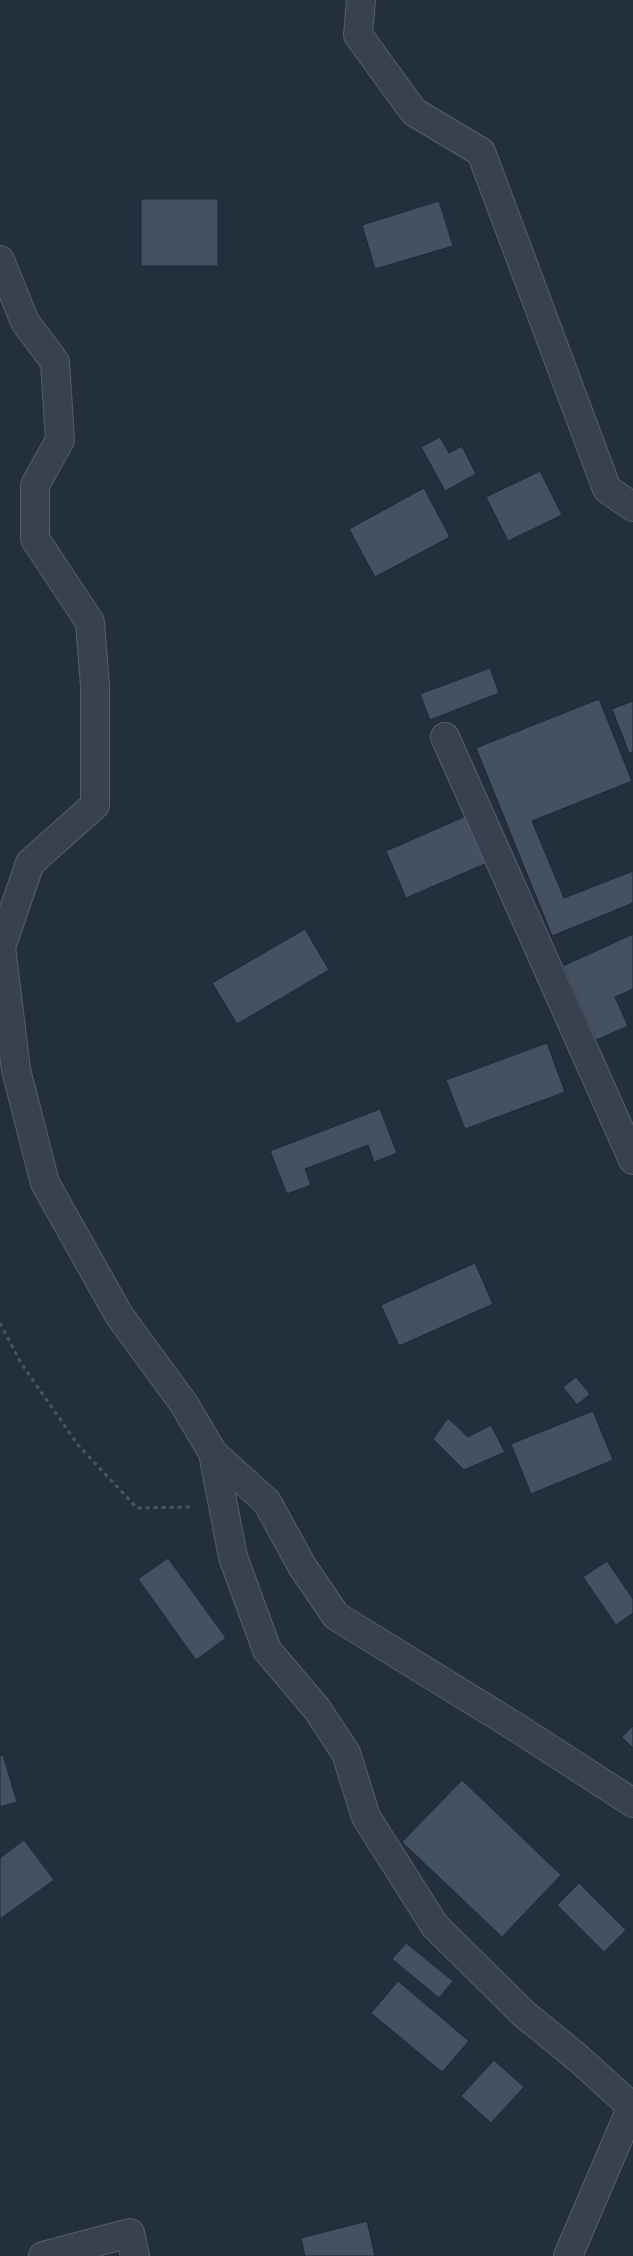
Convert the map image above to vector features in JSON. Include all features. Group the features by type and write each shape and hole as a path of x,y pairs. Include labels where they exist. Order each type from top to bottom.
{"street":[{"path":"361,0 358,35 414,112 481,152 607,489 633,506"},
{"path":"0,260 25,322 55,362 60,440 36,485 36,539 90,622 95,686 95,804 30,863 1,947 16,1070 45,1183 119,1316 184,1404 213,1453 267,1502 302,1566 336,1616 527,1734 633,1803"},
{"path":"445,737 633,1160"},
{"path":"213,1453 233,1557 267,1650 317,1709 346,1753 366,1817 435,1926 524,2014 632,2105 568,2256"},
{"path":"43,2256 130,2233 135,2256"}],"path":[{"path":"0,1323 21,1363 78,1445 137,1508 223,1506"}],"building":[{"path":"141,199 218,199 218,266 141,266"},
{"path":"439,201 453,246 375,269 362,225"},
{"path":"440,437 449,453 462,446 476,474 445,491 421,447"},
{"path":"540,471 562,515 508,541 486,497"},
{"path":"424,488 450,537 375,577 349,529"},
{"path":"490,668 499,693 430,720 420,694"},
{"path":"599,699 632,781 532,821 564,898 633,871 633,903 552,936 476,748"},
{"path":"633,701 633,752 629,753 612,709"},
{"path":"466,816 487,863 406,898 386,851"},
{"path":"305,929 329,970 237,1024 212,983"},
{"path":"633,934 633,989 615,997 628,1026 596,1040 563,966"},
{"path":"547,1043 565,1092 465,1129 446,1080"},
{"path":"380,1109 397,1153 374,1162 368,1145 305,1169 311,1185 287,1194 270,1151"},
{"path":"475,1263 493,1304 399,1346 381,1305"},
{"path":"576,1377 590,1394 577,1405 563,1387"},
{"path":"593,1411 613,1460 531,1494 511,1444"},
{"path":"448,1418 468,1437 491,1425 505,1452 464,1470 433,1439"},
{"path":"168,1558 226,1638 196,1660 138,1579"},
{"path":"607,1561 633,1599 633,1613 616,1625 583,1577"},
{"path":"633,1726 633,1748 622,1737"},
{"path":"0,1755 3,1755 17,1802 0,1807"},
{"path":"462,1780 561,1875 502,1937 402,1842"},
{"path":"24,1840 54,1880 0,1919 0,1858"},
{"path":"579,1883 626,1930 604,1952 557,1905"},
{"path":"406,1943 453,1981 439,1998 392,1959"},
{"path":"398,1981 469,2041 442,2072 371,2013"},
{"path":"494,2060 524,2087 491,2123 461,2096"},
{"path":"367,2221 375,2256 305,2256 301,2238"}]}
